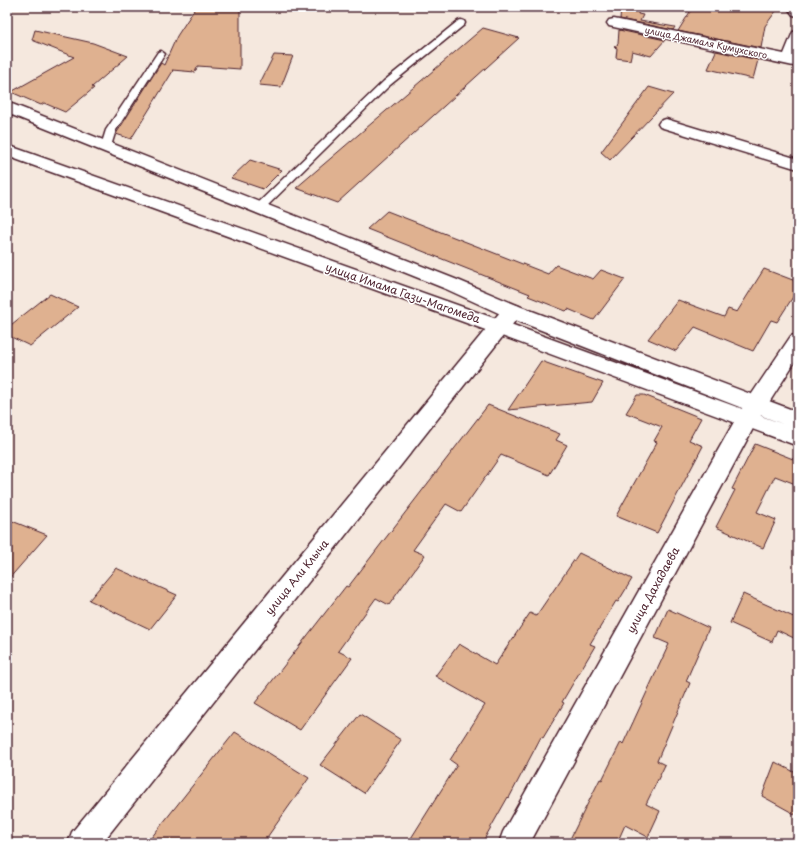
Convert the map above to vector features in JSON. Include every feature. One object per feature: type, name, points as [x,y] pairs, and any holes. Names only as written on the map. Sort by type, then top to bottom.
[{"type":"main road","points":[[794,7],[798,12]]},
{"type":"main road","name":"улица Джамаля Кумухского","points":[[614,23],[794,61]]},
{"type":"main road","points":[[794,61],[798,35]]},
{"type":"main road","points":[[7,107],[453,285],[505,319]]},
{"type":"main road","points":[[666,124],[798,164]]},
{"type":"main road","name":"улица Имама Гази-Магомеда","points":[[9,153],[442,308],[505,319],[751,412],[798,438]]},
{"type":"main road","name":"улица Али Клыча","points":[[83,843],[505,319]]},
{"type":"main road","name":"улица Дахадаева","points":[[515,843],[751,412],[798,341]]},
{"type":"main road","points":[[751,412],[798,421]]},
{"type":"lane","points":[[259,208],[387,83],[461,23]]},
{"type":"lane","points":[[106,146],[110,130],[161,54]]},
{"type":"building","points":[[196,7],[240,7],[240,69],[198,66],[195,72],[172,70],[173,71],[131,139],[116,134],[161,63],[164,65],[177,36]]},
{"type":"building","points":[[621,7],[639,7],[638,14],[643,15],[640,21],[675,27],[673,30],[620,19]]},
{"type":"building","points":[[693,7],[779,7],[765,26],[761,48],[678,31]]},
{"type":"building","points":[[483,28],[519,38],[337,203],[296,188]]},
{"type":"building","points":[[35,30],[93,43],[128,56],[92,87],[94,88],[65,112],[44,103],[41,105],[11,92],[74,57],[32,40]]},
{"type":"building","points":[[619,30],[665,40],[651,56],[632,51],[630,60],[616,58],[617,48],[614,47],[618,44]]},
{"type":"building","points":[[716,51],[758,60],[753,79],[708,69]]},
{"type":"building","points":[[274,55],[293,56],[281,87],[259,85]]},
{"type":"building","points":[[649,87],[673,94],[610,160],[601,152]]},
{"type":"building","points":[[250,160],[282,170],[263,189],[231,178]]},
{"type":"building","points":[[387,211],[548,274],[556,265],[593,279],[601,270],[625,279],[594,320],[568,309],[566,311],[528,296],[530,294],[367,229]]},
{"type":"building","points":[[764,269],[798,282],[798,289],[777,322],[771,320],[753,351],[695,327],[676,351],[648,339],[678,300],[724,317],[728,309],[737,312]]},
{"type":"building","points":[[50,294],[78,307],[30,346],[7,335],[7,328]]},
{"type":"building","points":[[541,361],[603,383],[592,402],[508,410]]},
{"type":"building","points":[[637,395],[644,395],[701,418],[689,440],[703,446],[657,533],[616,516],[657,442],[654,441],[662,427],[626,413]]},
{"type":"building","points":[[488,405],[560,434],[556,440],[567,445],[549,475],[501,455],[461,512],[446,504],[413,550],[425,555],[389,605],[376,598],[338,651],[352,658],[300,730],[255,703],[346,586],[348,587]]},
{"type":"building","points":[[755,444],[798,461],[798,485],[775,476],[757,512],[776,520],[763,548],[716,527],[735,490],[732,489]]},
{"type":"building","points":[[7,519],[47,535],[7,581]]},
{"type":"building","points":[[579,553],[632,579],[618,602],[616,601],[590,644],[595,646],[562,702],[564,703],[543,738],[541,737],[509,798],[508,797],[482,843],[408,843],[457,765],[450,760],[485,705],[435,676],[459,644],[495,665],[530,613],[536,616]]},
{"type":"building","points":[[116,568],[177,595],[150,629],[89,600]]},
{"type":"building","points":[[743,594],[798,619],[798,640],[777,630],[772,642],[730,623]]},
{"type":"building","points":[[668,609],[709,628],[686,681],[690,683],[657,761],[665,765],[646,804],[660,811],[648,837],[625,825],[617,843],[568,843],[600,779],[602,780],[621,742],[623,744],[669,644],[655,638]]},
{"type":"building","points":[[360,714],[401,740],[364,793],[320,765]]},
{"type":"building","points":[[235,732],[309,778],[263,843],[147,843]]},
{"type":"building","points":[[775,762],[798,774],[798,816],[762,796]]}]
